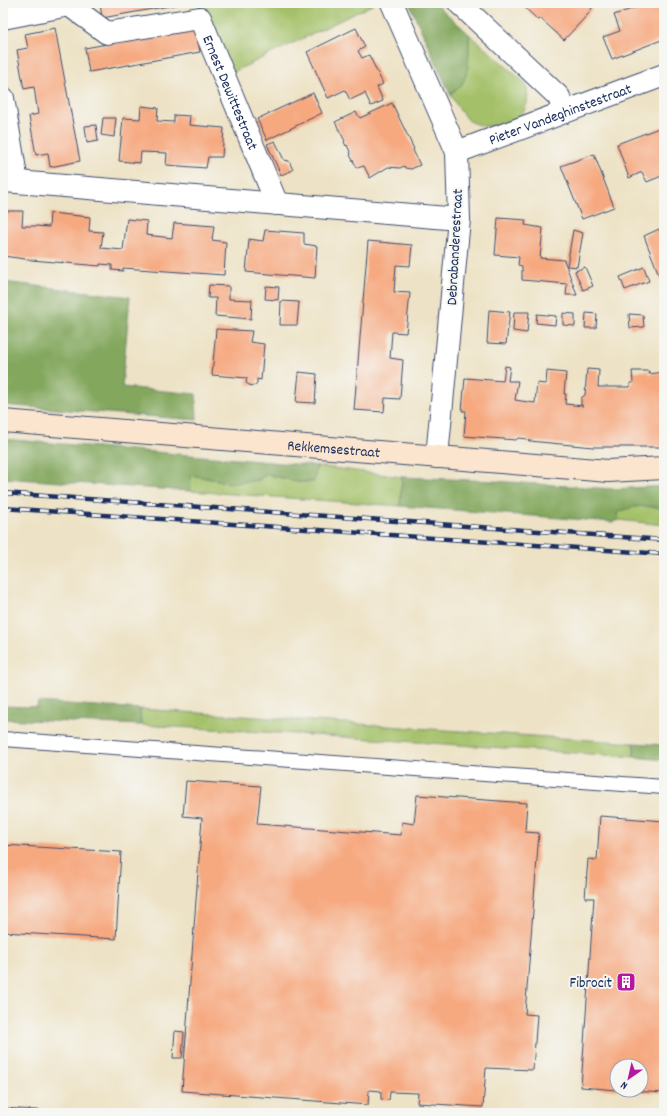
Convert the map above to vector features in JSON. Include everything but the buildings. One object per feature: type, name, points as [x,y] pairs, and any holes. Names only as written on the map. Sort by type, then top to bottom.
[{"type":"street","name":"Debrabanderestraat","points":[[392,3],[457,152],[459,219],[437,457]]},
{"type":"street","points":[[459,3],[559,96],[564,112]]},
{"type":"street","name":"Ernest Dewittestraat","points":[[3,18],[69,5],[107,33],[200,18],[277,204]]},
{"type":"street","name":"Pieter Vandeghinstestraat","points":[[457,152],[664,75]]},
{"type":"street","points":[[3,98],[10,182],[459,219]]},
{"type":"street","name":"Rekkemsestraat","points":[[3,421],[608,471],[664,468]]},
{"type":"lane","points":[[3,738],[664,787]]},
{"type":"green space","points":[[198,3],[373,3],[374,4],[231,73]]},
{"type":"green space","points":[[409,3],[435,3],[469,34],[468,60],[465,79],[458,88],[450,94]]},
{"type":"green space","points":[[469,34],[525,83],[528,96],[527,101],[522,114],[516,120],[494,126],[475,124],[464,116],[450,94],[457,89],[469,52]]},
{"type":"green space","points":[[3,282],[130,297],[122,387],[196,394],[197,420],[3,405]]},
{"type":"green space","points":[[3,439],[317,466],[314,482],[298,482],[267,474],[259,480],[232,483],[191,475],[190,491],[3,478]]},
{"type":"green space","points":[[317,466],[402,477],[400,506],[190,491],[191,475],[232,483],[259,480],[267,474],[298,482],[313,482]]},
{"type":"green space","points":[[402,477],[614,489],[664,486],[664,508],[646,506],[629,508],[617,513],[619,520],[613,522],[400,506]]},
{"type":"green space","points":[[642,506],[664,508],[664,525],[619,520],[617,513],[630,507]]},
{"type":"green space","points":[[38,702],[140,709],[141,725],[3,719],[3,706],[37,707]]},
{"type":"green space","points":[[140,709],[634,743],[634,757],[141,725]]},
{"type":"green space","points":[[634,743],[664,745],[664,760],[634,757]]},
{"type":"railway","points":[[3,493],[664,540]]},
{"type":"railway","points":[[3,508],[664,554]]},
{"type":"place","name":"Fibrocit","points":[[626,982]]}]
